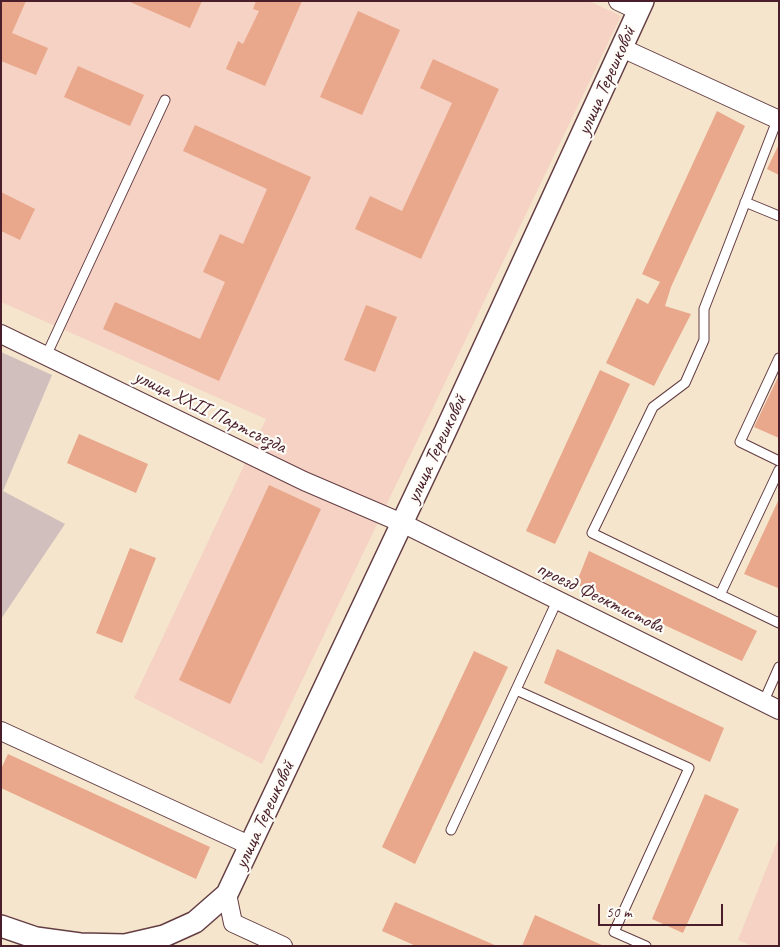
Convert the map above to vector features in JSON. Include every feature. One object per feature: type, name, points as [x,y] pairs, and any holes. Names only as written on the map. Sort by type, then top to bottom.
[{"type":"street","points":[[618,1],[641,6]]},
{"type":"street","name":"улица Терешковой","points":[[227,894],[529,252],[641,6]]},
{"type":"street","points":[[622,48],[778,119]]},
{"type":"street","name":"улица XXII Партсъезда","points":[[1,334],[304,481],[402,524]]},
{"type":"street","name":"проезд Феоктистова","points":[[402,524],[779,710]]},
{"type":"street","points":[[1,730],[251,846]]},
{"type":"street","points":[[1,926],[36,938],[80,944],[125,945],[164,936],[195,922],[227,894],[233,923],[284,946]]},
{"type":"lane","points":[[46,356],[164,100]]},
{"type":"lane","points":[[778,119],[704,309],[704,340],[700,349],[684,383],[653,407],[592,533],[779,623]]},
{"type":"lane","points":[[745,202],[779,216]]},
{"type":"lane","points":[[779,358],[740,442],[779,461]]},
{"type":"lane","points":[[720,595],[779,470]]},
{"type":"lane","points":[[451,830],[557,601]]},
{"type":"lane","points":[[762,703],[779,667]]},
{"type":"lane","points":[[516,690],[689,768],[614,932],[646,946]]},
{"type":"shaded area","points":[[1,1],[589,1],[621,16],[262,764],[134,698],[266,419],[1,302]]},
{"type":"shaded area","points":[[1,352],[52,375],[3,491],[65,524],[1,619]]},
{"type":"shaded area","points":[[779,837],[779,946],[752,946],[738,940]]},
{"type":"building","points":[[1,1],[26,1],[12,33],[48,48],[36,75],[1,61]]},
{"type":"building","points":[[128,1],[202,1],[190,28]]},
{"type":"building","points":[[256,1],[302,1],[265,86],[226,69],[238,41],[243,44],[259,11],[253,9]]},
{"type":"building","points":[[358,11],[400,30],[362,115],[320,97]]},
{"type":"building","points":[[433,59],[499,89],[421,259],[355,229],[370,196],[402,211],[452,103],[420,88]]},
{"type":"building","points":[[78,66],[144,95],[130,126],[64,97]]},
{"type":"building","points":[[717,111],[745,126],[671,287],[665,306],[691,314],[654,386],[606,363],[637,298],[648,304],[660,282],[642,274]]},
{"type":"building","points":[[195,125],[311,177],[219,381],[103,329],[115,302],[200,339],[225,282],[203,272],[220,234],[243,244],[267,189],[183,151]]},
{"type":"building","points":[[779,144],[779,175],[767,169]]},
{"type":"building","points":[[1,192],[35,209],[20,240],[1,231]]},
{"type":"building","points":[[366,305],[397,317],[375,372],[344,360]]},
{"type":"building","points":[[600,370],[630,384],[555,544],[526,531]]},
{"type":"building","points":[[779,375],[779,438],[754,427]]},
{"type":"building","points":[[79,434],[148,464],[136,493],[67,463]]},
{"type":"building","points":[[269,485],[321,509],[230,704],[179,680]]},
{"type":"building","points":[[779,499],[779,586],[778,588],[744,574]]},
{"type":"building","points":[[130,548],[156,558],[122,643],[96,633]]},
{"type":"building","points":[[589,551],[757,631],[742,661],[576,584]]},
{"type":"building","points":[[557,649],[724,728],[710,762],[544,683]]},
{"type":"building","points":[[474,651],[508,667],[415,864],[382,847]]},
{"type":"building","points":[[8,754],[210,847],[196,879],[1,788],[1,769]]},
{"type":"building","points":[[705,794],[739,809],[683,933],[652,919]]},
{"type":"building","points":[[395,902],[497,946],[416,946],[382,931]]},
{"type":"building","points":[[535,915],[604,946],[522,946]]}]
